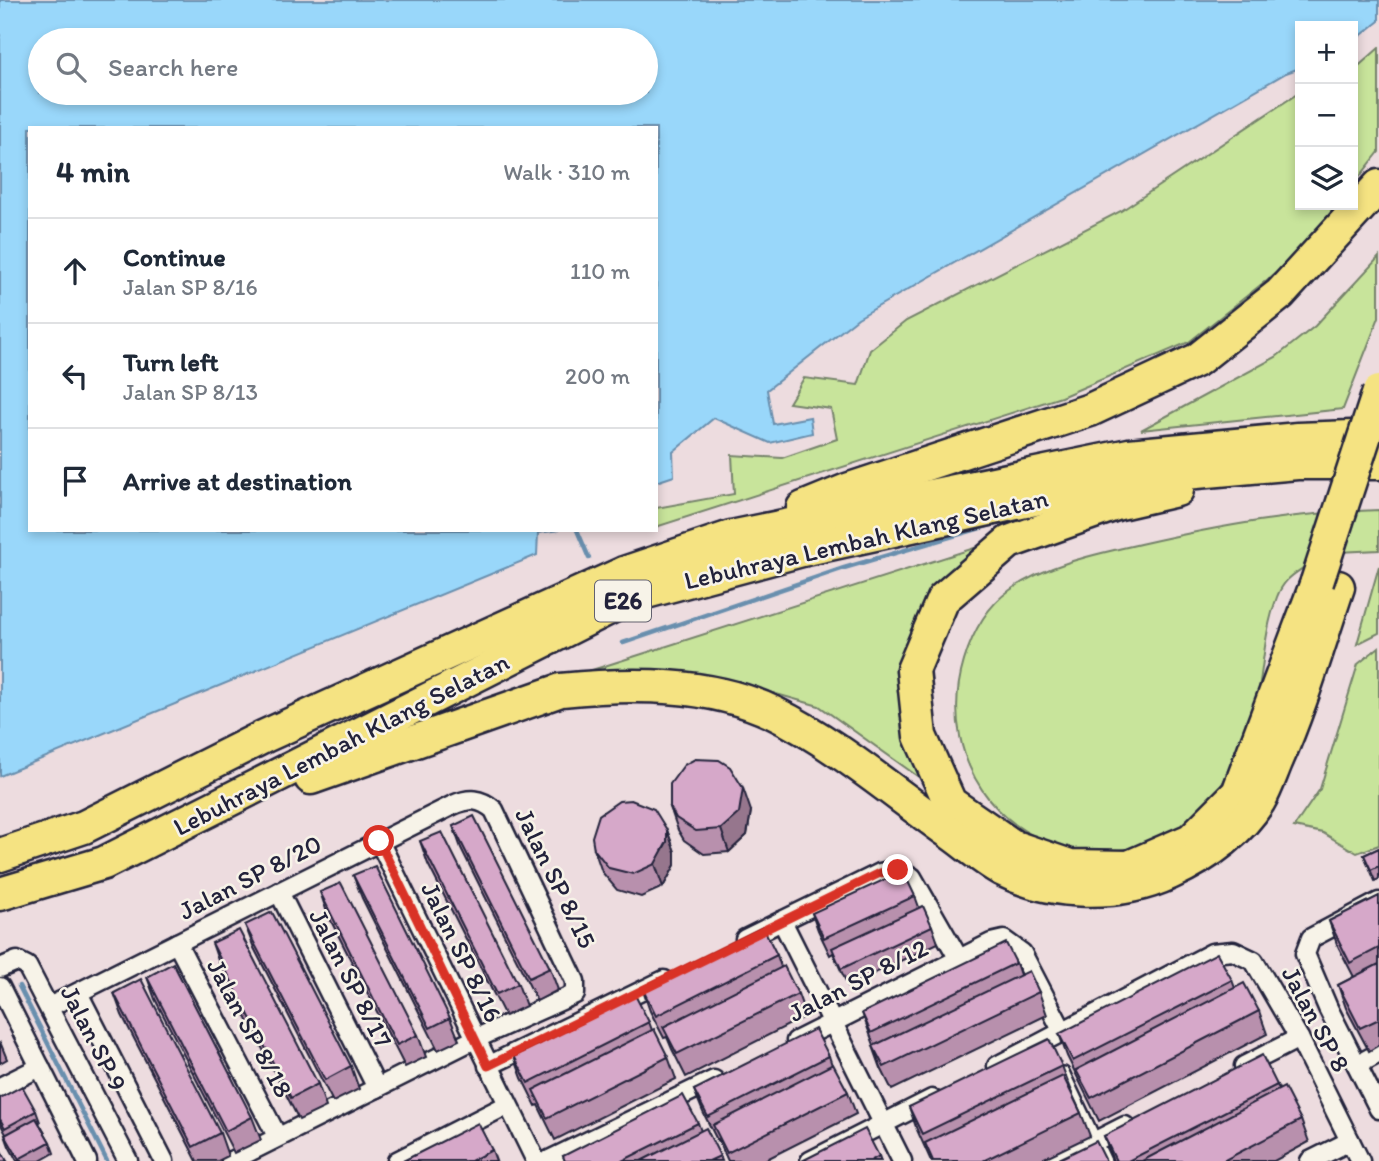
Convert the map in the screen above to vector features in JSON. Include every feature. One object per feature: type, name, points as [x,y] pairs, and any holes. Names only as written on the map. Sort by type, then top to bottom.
[{"type":"highway","points":[[731,537],[847,490],[1090,410],[1196,360],[1280,294],[1379,186]]},
{"type":"highway","points":[[188,821],[561,690],[602,686],[662,687],[720,695],[772,712],[820,739],[1000,869],[1062,887],[1090,890],[1127,887],[1160,878],[1220,845],[1259,800],[1286,739],[1379,392]]},
{"type":"highway","name":"Lebuhraya Lembah Klang Selatan","points":[[0,855],[84,827],[265,736],[624,573],[731,537],[1129,455],[1298,439],[1379,436]]},
{"type":"highway","points":[[1297,463],[1116,504],[1009,542],[943,599],[913,670],[919,736],[950,803],[1014,847],[1070,866],[1129,867],[1191,840],[1238,793],[1379,462]]},
{"type":"highway","name":"Lebuhraya Lembah Klang Selatan","points":[[0,894],[104,863],[635,596],[802,550],[1131,478],[1297,463],[1379,462]]},
{"type":"street","name":"Jalan SP 8/20","points":[[49,1007],[379,841],[465,800],[477,800]]},
{"type":"street","name":"Jalan SP 8/15","points":[[475,1039],[572,996],[577,988],[494,810],[477,800]]},
{"type":"street","name":"Jalan SP 8/16","points":[[379,841],[536,1161]]},
{"type":"street","points":[[733,946],[880,873],[898,870],[912,877],[959,959]]},
{"type":"street","name":"Jalan SP 8/17","points":[[279,892],[377,1088]]},
{"type":"street","points":[[1379,902],[1311,937],[1306,961],[1333,1005],[1357,1065],[1379,1109]]},
{"type":"street","points":[[782,921],[902,1161]]},
{"type":"street","name":"Jalan SP 8/12","points":[[783,1047],[991,943],[1004,940],[1022,953],[1055,1040]]},
{"type":"street","name":"Jalan SP 8/18","points":[[177,943],[277,1136]]},
{"type":"street","name":"Jalan SP 8","points":[[1055,1040],[1212,953],[1233,951],[1254,961],[1299,1038],[1360,1161]]},
{"type":"street","name":"Jalan SP 9","points":[[0,968],[12,962],[24,962],[128,1161]]},
{"type":"street","points":[[488,1066],[683,971]]},
{"type":"street","points":[[0,987],[87,1161]]},
{"type":"street","points":[[78,993],[164,1161]]},
{"type":"street","points":[[1224,1076],[1299,1038]]},
{"type":"street","points":[[232,1161],[277,1136],[475,1039]]},
{"type":"street","points":[[978,1076],[1055,1040]]},
{"type":"street","points":[[1357,1065],[1379,1054]]},
{"type":"street","points":[[0,1087],[40,1067]]},
{"type":"street","points":[[547,1161],[734,1071]]},
{"type":"street","points":[[810,1161],[954,1088]]},
{"type":"street","points":[[397,1161],[508,1105]]},
{"type":"street","points":[[1056,1161],[1137,1120]]},
{"type":"street","points":[[1310,1161],[1350,1141]]},
{"type":"lane","points":[[1059,1062],[1106,1161]]},
{"type":"green space","points":[[1379,48],[1379,152],[1358,179],[1358,84],[1358,67]]},
{"type":"green space","points":[[1295,95],[1295,210],[1333,210],[1292,260],[1189,342],[1061,397],[658,526],[658,508],[734,494],[732,455],[782,458],[837,439],[831,409],[789,403],[804,378],[858,385],[870,350],[906,321],[1121,211]]},
{"type":"green space","points":[[1379,257],[1379,317],[1343,409],[1141,430],[1276,357],[1315,326]]},
{"type":"green space","points":[[1379,510],[1379,550],[1318,553],[1281,588],[1269,625],[1256,705],[1246,735],[1221,786],[1189,824],[1165,838],[1138,847],[1081,850],[1045,841],[1015,824],[990,800],[971,770],[960,736],[957,699],[964,661],[971,641],[987,613],[1010,590],[1040,573],[1072,561],[1170,537],[1288,517]]},
{"type":"green space","points":[[993,542],[906,669],[927,783],[819,706],[716,677],[676,671],[592,670]]},
{"type":"green space","points":[[1379,566],[1379,633],[1357,644]]},
{"type":"green space","points":[[1379,647],[1379,845],[1357,853],[1323,833],[1294,827],[1320,789],[1358,664]]},
{"type":"water","points":[[0,0],[1379,0],[1379,21],[1358,38],[1358,21],[1295,21],[1295,70],[858,318],[767,390],[773,424],[810,417],[812,433],[770,443],[714,418],[673,452],[674,476],[658,481],[658,126],[28,126],[28,532],[545,532],[538,533],[537,555],[0,776]]},
{"type":"building","points":[[695,759],[719,760],[730,767],[743,788],[739,813],[721,829],[696,831],[676,818],[670,807],[670,784],[684,765]]},
{"type":"building","points":[[631,800],[654,809],[667,830],[667,842],[655,864],[633,874],[609,868],[594,849],[592,837],[599,815],[619,801]]},
{"type":"building","points":[[474,816],[550,968],[529,978],[453,826]]},
{"type":"building","points":[[442,832],[518,984],[497,994],[420,841]]},
{"type":"building","points":[[1379,848],[1379,866],[1371,870],[1364,855]]},
{"type":"building","points":[[375,866],[450,1018],[430,1028],[353,875]]},
{"type":"building","points":[[903,871],[915,896],[824,938],[812,913]]},
{"type":"building","points":[[341,883],[418,1035],[397,1045],[320,892]]},
{"type":"building","points":[[1379,896],[1379,948],[1350,963],[1329,921]]},
{"type":"building","points":[[923,906],[932,926],[841,969],[832,948]]},
{"type":"building","points":[[272,912],[351,1066],[325,1080],[245,925]]},
{"type":"building","points":[[763,927],[777,955],[656,1016],[642,988]]},
{"type":"building","points":[[239,930],[318,1084],[291,1098],[212,943]]},
{"type":"building","points":[[1006,943],[1016,963],[871,1033],[862,1013]]},
{"type":"building","points":[[1217,953],[1232,980],[1073,1061],[1059,1034]]},
{"type":"building","points":[[173,963],[252,1117],[226,1131],[147,977]]},
{"type":"building","points":[[1379,964],[1379,1019],[1360,1028],[1338,985]]},
{"type":"building","points":[[784,966],[798,994],[677,1054],[663,1027]]},
{"type":"building","points":[[1029,971],[1039,992],[884,1067],[873,1046]]},
{"type":"building","points":[[141,979],[220,1133],[193,1147],[114,993]]},
{"type":"building","points":[[1244,983],[1259,1011],[1091,1098],[1076,1070]]},
{"type":"building","points":[[635,995],[649,1022],[528,1083],[514,1056]]},
{"type":"building","points":[[654,1029],[668,1057],[547,1118],[533,1090]]},
{"type":"building","points":[[815,1029],[829,1056],[708,1117],[694,1090]]},
{"type":"building","points":[[1049,1039],[1062,1066],[922,1134],[909,1107]]},
{"type":"building","points":[[1262,1055],[1277,1085],[1128,1161],[1116,1161],[1104,1136]]},
{"type":"building","points":[[833,1064],[848,1092],[727,1153],[713,1125]]},
{"type":"building","points":[[1063,1076],[1081,1113],[983,1161],[933,1161],[925,1143]]},
{"type":"building","points":[[22,1086],[36,1111],[5,1128],[0,1119],[0,1098]]},
{"type":"building","points":[[1284,1087],[1301,1120],[1223,1161],[1142,1161]]},
{"type":"building","points":[[683,1095],[698,1123],[622,1161],[565,1161],[563,1156]]},
{"type":"building","points":[[36,1118],[50,1142],[19,1159],[5,1135]]},
{"type":"building","points":[[478,1123],[492,1150],[471,1161],[403,1161]]},
{"type":"building","points":[[706,1128],[720,1156],[709,1161],[641,1161]]},
{"type":"building","points":[[865,1129],[879,1156],[870,1161],[802,1161]]},
{"type":"building","points":[[1096,1141],[1106,1161],[1055,1161]]},
{"type":"building","points":[[0,1149],[7,1161],[0,1161]]},
{"type":"waterway","points":[[623,643],[844,568],[1001,522]]},
{"type":"waterway","points":[[578,532],[589,558]]},
{"type":"waterway","points":[[19,986],[107,1161]]},
{"type":"route","points":[[379,841],[488,1066],[880,873],[898,870]]}]
